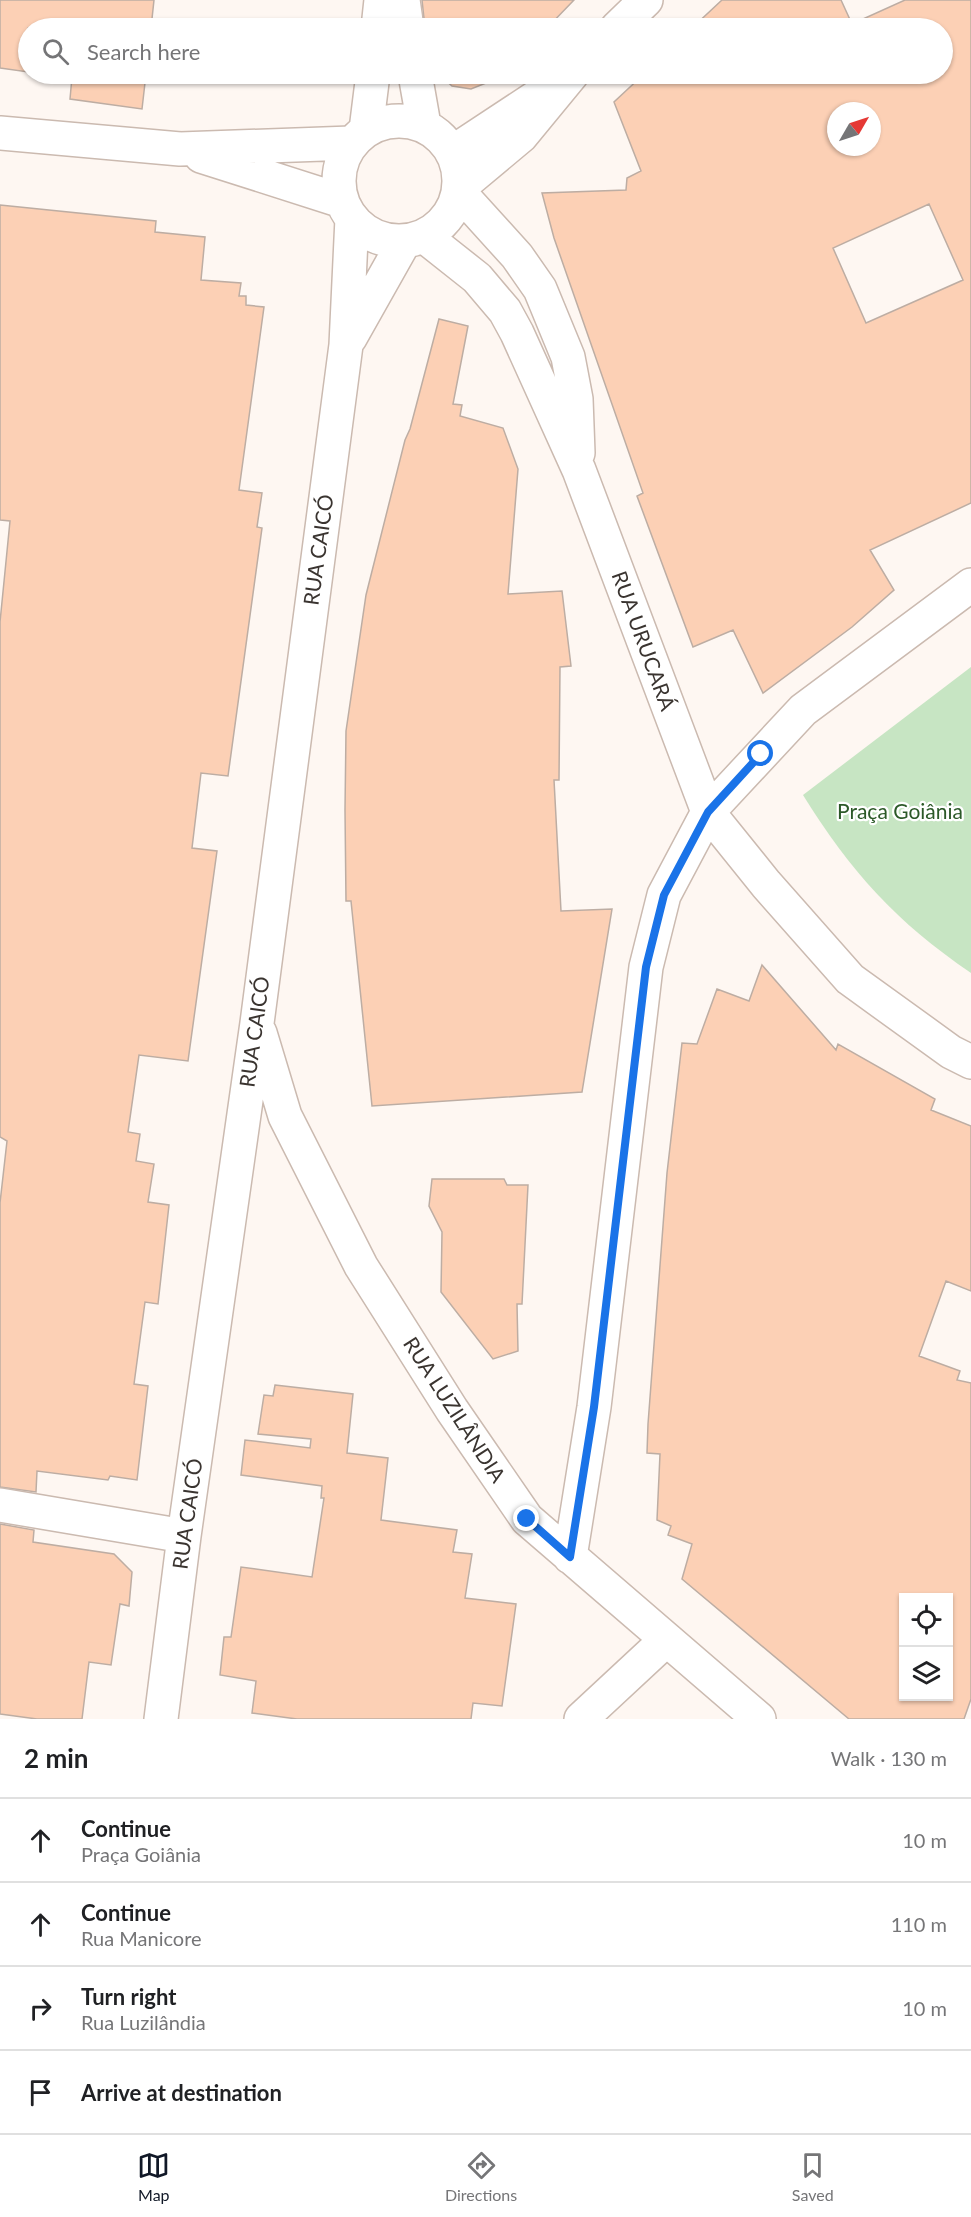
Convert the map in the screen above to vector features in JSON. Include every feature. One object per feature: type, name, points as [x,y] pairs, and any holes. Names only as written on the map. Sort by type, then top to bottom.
[{"type":"street","points":[[379,18],[381,0]]},
{"type":"street","points":[[402,0],[405,18]]},
{"type":"street","points":[[627,18],[646,0]]},
{"type":"street","points":[[0,133],[180,149],[359,136],[384,121],[404,120],[424,125],[441,137],[453,152],[459,172],[459,190],[452,210],[440,225],[414,239],[384,240],[367,232],[347,210],[339,181],[342,161],[359,136],[371,84]]},
{"type":"street","points":[[417,84],[424,125]]},
{"type":"street","points":[[453,152],[556,84]]},
{"type":"street","points":[[459,190],[521,136],[563,84]]},
{"type":"street","points":[[180,149],[347,210]]},
{"type":"street","name":"RUA URUCARÁ","points":[[459,190],[518,256],[540,289],[568,357],[576,399],[579,470]]},
{"type":"street","name":"RUA CAICÓ","points":[[161,1719],[184,1536],[257,1023],[346,345],[347,210]]},
{"type":"street","name":"RUA URUCARÁ","points":[[414,239],[477,278],[505,311],[517,333],[579,470],[708,812]]},
{"type":"street","name":"RUA CAICÓ","points":[[346,345],[414,239]]},
{"type":"street","points":[[570,1557],[594,1407],[646,967],[664,895],[708,812],[803,710],[971,585]]},
{"type":"street","points":[[708,812],[766,884],[850,979],[951,1052],[971,1062]]},
{"type":"street","name":"RUA LUZILÂNDIA","points":[[257,1023],[285,1116],[361,1266],[452,1410],[527,1519],[759,1719]]},
{"type":"street","points":[[0,1505],[184,1536]]},
{"type":"street","points":[[581,1719],[666,1640]]},
{"type":"green space","name":"Praça Goiânia","points":[[971,667],[971,973],[920,934],[877,894],[839,848],[803,795]]},
{"type":"building","points":[[0,0],[154,0],[152,18],[18,18],[18,71],[0,68]]},
{"type":"building","points":[[422,0],[574,0],[557,18],[424,18]]},
{"type":"building","points":[[722,0],[841,0],[849,18],[703,18]]},
{"type":"building","points":[[905,0],[971,0],[971,503],[870,550],[894,590],[852,627],[763,693],[733,630],[693,647],[637,496],[643,493],[554,238],[542,193],[626,190],[627,178],[641,171],[614,102],[633,84],[953,84],[953,18],[865,18]],"holes":[[[929,204],[963,280],[866,323],[833,248]]]},
{"type":"building","points":[[71,84],[145,84],[142,109],[70,99]]},
{"type":"building","points":[[450,84],[484,84],[471,89]]},
{"type":"building","points":[[0,205],[156,221],[155,232],[205,237],[201,280],[241,283],[239,296],[246,296],[246,305],[264,307],[239,490],[262,493],[257,527],[262,528],[228,776],[201,773],[192,848],[217,851],[188,1061],[139,1055],[128,1132],[140,1134],[136,1161],[154,1164],[148,1202],[169,1205],[158,1304],[145,1302],[134,1384],[148,1386],[137,1480],[110,1476],[108,1480],[37,1471],[36,1492],[0,1487],[0,1203],[7,1141],[0,1137],[0,622],[10,521],[0,520]]},
{"type":"building","points":[[439,319],[468,326],[453,404],[462,405],[460,416],[503,428],[518,469],[508,594],[562,591],[571,666],[560,667],[559,780],[554,780],[561,911],[612,909],[582,1092],[372,1106],[351,901],[346,901],[346,731],[366,595],[405,440],[410,429]]},
{"type":"building","points":[[762,965],[836,1050],[838,1044],[935,1099],[931,1110],[971,1126],[971,1291],[946,1281],[919,1356],[960,1371],[957,1380],[971,1383],[971,1699],[964,1719],[849,1719],[682,1579],[692,1544],[668,1535],[671,1526],[657,1520],[660,1454],[647,1453],[667,1173],[682,1043],[697,1044],[717,989],[749,1001]]},
{"type":"building","points":[[432,1179],[504,1179],[507,1185],[528,1185],[522,1304],[517,1304],[518,1351],[493,1359],[441,1292],[442,1232],[429,1206]]},
{"type":"building","points":[[275,1385],[353,1394],[347,1453],[388,1458],[381,1520],[457,1530],[453,1552],[472,1554],[465,1598],[516,1604],[502,1706],[473,1703],[471,1719],[297,1719],[252,1713],[256,1681],[220,1675],[224,1637],[231,1637],[241,1567],[312,1577],[324,1498],[321,1498],[322,1486],[241,1475],[245,1440],[310,1448],[311,1439],[258,1434],[264,1395],[273,1396]]},
{"type":"building","points":[[0,1524],[34,1530],[33,1542],[114,1554],[132,1572],[129,1606],[120,1604],[111,1665],[89,1662],[82,1719],[37,1719],[0,1714]]},
{"type":"route","points":[[527,1519],[570,1557],[594,1407],[646,967],[664,895],[708,812],[761,754]]}]
